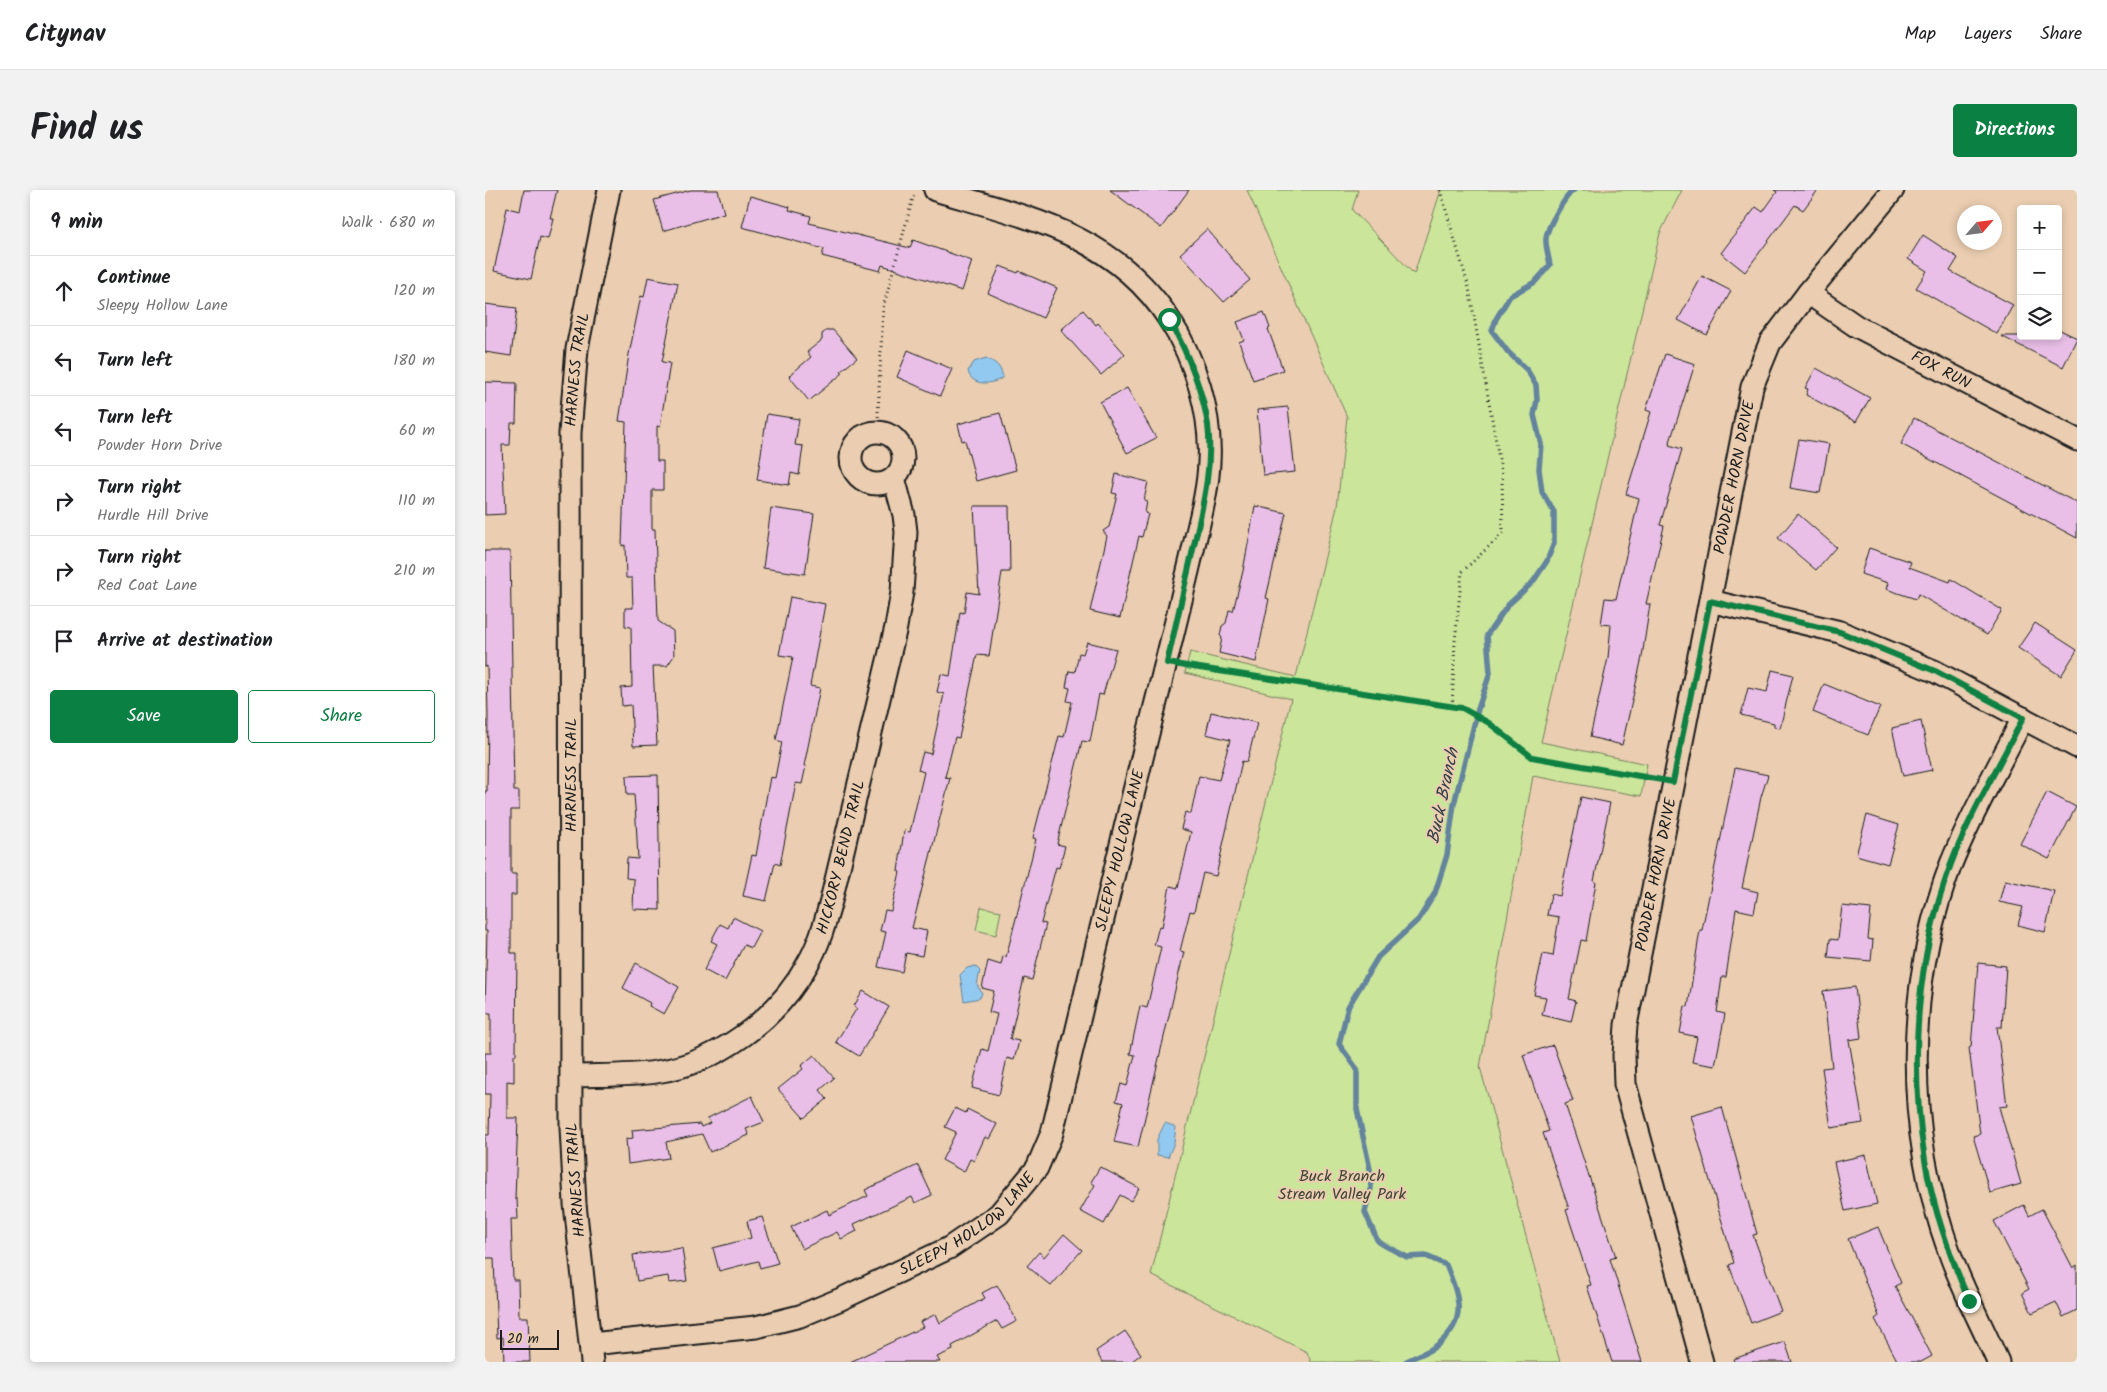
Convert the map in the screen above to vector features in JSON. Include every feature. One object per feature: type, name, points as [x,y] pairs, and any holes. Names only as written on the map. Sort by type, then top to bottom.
[{"type":"street","name":"HARNESS TRAIL","points":[[592,1353],[575,1204],[571,1127],[573,1076],[570,433],[577,349],[609,190]]},
{"type":"street","name":"SLEEPY HOLLOW LANE","points":[[592,1353],[729,1331],[800,1316],[841,1299],[964,1240],[999,1214],[1037,1168],[1052,1133],[1167,663],[1203,506],[1210,462],[1208,425],[1197,379],[1188,354],[1169,319],[1149,293],[1111,258],[1075,235],[935,190]]},
{"type":"street","name":"POWDER HORN DRIVE","points":[[1702,1362],[1625,1084],[1626,1025],[1752,387],[1759,365],[1769,343],[1807,293],[1893,190]]},
{"type":"street","name":"FOX RUN","points":[[1807,293],[1856,326],[2077,440]]},
{"type":"street","points":[[879,432],[889,434],[897,441],[903,450],[904,460],[901,470],[894,478],[880,484],[865,482],[857,475],[852,466],[852,450],[857,442],[869,433],[879,432]]},
{"type":"street","name":"HICKORY BEND TRAIL","points":[[573,1076],[657,1072],[681,1066],[722,1049],[751,1030],[771,1012],[807,966],[819,942],[831,901],[896,627],[906,546],[904,515],[894,478]]},
{"type":"street","points":[[1710,601],[1840,632],[1935,671],[2077,747]]},
{"type":"street","points":[[1998,1362],[1948,1250],[1933,1198],[1925,1160],[1916,1059],[1922,981],[1941,896],[1952,864],[1973,816],[2023,718]]},
{"type":"path","points":[[879,432],[878,412],[883,308],[916,190]]},
{"type":"path","points":[[1440,190],[1469,288],[1502,476],[1503,533],[1462,572],[1455,641],[1452,707]]},
{"type":"path","points":[[1167,663],[1462,708],[1489,723],[1532,757],[1673,782]]},
{"type":"green space","name":"Buck Branch Stream Valley Park","points":[[1247,190],[1358,190],[1352,210],[1414,274],[1441,190],[1682,190],[1660,233],[1541,742],[1647,764],[1641,796],[1533,776],[1480,1067],[1560,1362],[1311,1362],[1307,1352],[1151,1275],[1291,699],[1185,673],[1190,652],[1296,677],[1337,507],[1347,417]]},
{"type":"green space","points":[[981,907],[1001,911],[996,935],[976,930]]},
{"type":"water","points":[[986,358],[997,365],[1003,377],[989,383],[973,380],[968,371],[974,362]]},
{"type":"water","points":[[975,966],[980,971],[977,985],[982,993],[980,998],[964,1001],[960,975],[967,968]]},
{"type":"water","points":[[1165,1123],[1176,1127],[1174,1143],[1168,1157],[1157,1155],[1157,1139]]},
{"type":"building","points":[[524,190],[557,190],[550,218],[553,218],[548,239],[540,237],[531,279],[494,271],[507,208],[520,211]]},
{"type":"building","points":[[691,190],[718,190],[724,213],[663,231],[654,200]]},
{"type":"building","points":[[1110,190],[1189,190],[1161,228]]},
{"type":"building","points":[[1774,190],[1818,190],[1803,210],[1795,205],[1745,272],[1721,253],[1756,207],[1763,212],[1777,192]]},
{"type":"building","points":[[750,196],[790,207],[789,210],[811,216],[809,223],[910,248],[913,240],[972,261],[962,291],[882,265],[880,271],[822,256],[824,249],[742,227]]},
{"type":"building","points":[[1207,229],[1250,280],[1224,302],[1180,254]]},
{"type":"building","points":[[1923,235],[1958,258],[1950,271],[2013,305],[1997,334],[1916,288],[1927,271],[1908,259]]},
{"type":"building","points":[[1000,266],[1018,273],[1019,271],[1057,288],[1043,318],[988,293]]},
{"type":"building","points":[[1702,276],[1731,291],[1707,335],[1678,320]]},
{"type":"building","points":[[648,277],[678,283],[662,362],[670,363],[660,427],[657,426],[657,461],[663,461],[663,490],[652,490],[652,529],[655,529],[658,621],[673,631],[674,656],[667,666],[653,666],[657,745],[633,746],[631,705],[622,706],[621,688],[632,687],[631,627],[625,626],[625,608],[633,608],[632,578],[626,578],[625,545],[622,546],[626,422],[619,421],[629,354],[641,296],[644,297]]},
{"type":"building","points":[[485,304],[517,308],[511,356],[485,352]]},
{"type":"building","points":[[1083,310],[1096,325],[1098,323],[1125,354],[1101,375],[1061,330]]},
{"type":"building","points":[[1264,312],[1283,370],[1253,380],[1239,342],[1244,340],[1237,322]]},
{"type":"building","points":[[827,330],[833,330],[857,358],[841,371],[843,373],[809,401],[789,376],[811,357],[807,352],[822,340],[822,334]]},
{"type":"building","points":[[2062,331],[2077,338],[2063,367],[2001,336],[2017,336],[2017,340],[2062,340]]},
{"type":"building","points":[[908,350],[952,369],[940,396],[897,377]]},
{"type":"building","points":[[1665,354],[1695,364],[1669,445],[1682,449],[1660,525],[1664,526],[1646,604],[1650,604],[1642,657],[1622,745],[1590,737],[1608,658],[1611,625],[1601,624],[1605,598],[1616,599],[1639,498],[1626,494],[1651,412],[1646,410]]},
{"type":"building","points":[[1816,368],[1870,398],[1856,422],[1806,395],[1808,389],[1805,388]]},
{"type":"building","points":[[485,382],[517,383],[516,423],[511,423],[510,445],[502,445],[505,514],[485,515]]},
{"type":"building","points":[[1127,388],[1156,438],[1127,453],[1100,402]]},
{"type":"building","points":[[1288,407],[1295,472],[1263,475],[1257,410]]},
{"type":"building","points":[[1000,413],[1016,470],[976,481],[965,440],[962,441],[958,424]]},
{"type":"building","points":[[767,414],[799,419],[795,445],[803,446],[799,475],[791,473],[789,485],[757,480]]},
{"type":"building","points":[[1914,418],[2077,503],[2077,538],[1901,444]]},
{"type":"building","points":[[1799,439],[1829,444],[1820,493],[1790,488]]},
{"type":"building","points":[[1116,474],[1148,482],[1144,500],[1147,501],[1145,513],[1148,514],[1142,537],[1139,536],[1120,618],[1090,611],[1107,536],[1103,531],[1109,527],[1117,494],[1112,493]]},
{"type":"building","points":[[974,506],[1009,506],[1010,572],[1002,572],[989,656],[977,655],[959,738],[955,737],[945,777],[950,778],[912,928],[927,931],[922,956],[906,953],[902,972],[878,967],[886,932],[880,931],[885,910],[891,911],[900,872],[898,871],[904,831],[910,832],[924,772],[918,770],[923,752],[931,754],[944,694],[937,692],[941,674],[950,676],[960,612],[964,613],[967,592],[979,594]]},
{"type":"building","points":[[1255,506],[1286,513],[1266,598],[1269,599],[1256,662],[1219,653],[1222,626],[1226,623],[1229,610],[1233,611],[1243,571]]},
{"type":"building","points":[[771,508],[814,514],[805,574],[763,568]]},
{"type":"building","points":[[1798,514],[1836,547],[1816,570],[1778,538]]},
{"type":"building","points":[[1869,548],[1911,562],[1909,567],[1950,582],[1951,579],[2002,610],[1987,635],[1918,594],[1916,599],[1886,589],[1888,583],[1861,574]]},
{"type":"building","points":[[485,551],[510,551],[514,791],[519,791],[519,810],[511,810],[511,874],[516,874],[516,895],[511,895],[511,953],[517,953],[516,1055],[514,1055],[514,1082],[507,1081],[507,1118],[518,1118],[515,1199],[517,1199],[518,1219],[511,1219],[513,1280],[518,1280],[519,1317],[528,1317],[530,1362],[504,1362],[503,1337],[497,1338],[494,1258],[485,1258],[485,1135],[489,1135],[490,1094],[485,1094],[485,1053],[491,1053],[491,1013],[485,1013],[487,931],[485,931],[485,791],[487,791],[488,715],[487,666],[485,667]]},
{"type":"building","points":[[790,597],[825,604],[810,686],[820,688],[802,784],[796,783],[780,865],[775,863],[766,901],[743,896],[752,855],[756,856],[770,777],[775,778],[782,742],[776,740],[793,657],[779,655]]},
{"type":"building","points":[[2035,623],[2077,650],[2061,676],[2018,648]]},
{"type":"building","points":[[1087,642],[1116,649],[1103,695],[1099,694],[1090,742],[1082,741],[1057,844],[1065,846],[1059,868],[1056,867],[1041,923],[1046,924],[1032,980],[1024,978],[1010,1039],[1019,1041],[1014,1060],[1007,1058],[999,1095],[972,1088],[982,1049],[988,1051],[997,1014],[989,1012],[994,991],[982,988],[988,961],[1001,965],[1003,956],[1006,957],[1031,860],[1036,839],[1033,838],[1059,736],[1064,737],[1072,702],[1067,701],[1070,688],[1066,687],[1069,671],[1075,672],[1079,653],[1083,654]]},
{"type":"building","points":[[1772,670],[1793,675],[1780,728],[1774,727],[1774,723],[1741,715],[1748,688],[1767,692]]},
{"type":"building","points":[[1824,684],[1880,707],[1868,735],[1813,712]]},
{"type":"building","points":[[1211,712],[1257,723],[1247,762],[1242,761],[1216,876],[1203,873],[1194,912],[1190,911],[1180,951],[1184,952],[1138,1147],[1114,1142],[1123,1103],[1116,1101],[1121,1084],[1127,1086],[1135,1055],[1130,1054],[1140,1006],[1147,1008],[1161,947],[1154,945],[1159,926],[1162,927],[1170,886],[1178,888],[1191,832],[1181,829],[1185,812],[1191,814],[1199,776],[1219,780],[1230,740],[1206,734]]},
{"type":"building","points":[[1921,721],[1932,770],[1903,776],[1892,728]]},
{"type":"building","points":[[1735,768],[1768,775],[1761,797],[1742,888],[1758,892],[1754,913],[1736,909],[1726,977],[1722,977],[1717,1012],[1725,1014],[1715,1066],[1692,1062],[1697,1037],[1680,1033],[1685,1006],[1688,1007],[1700,930],[1702,930]]},
{"type":"building","points":[[658,775],[660,910],[633,909],[634,879],[626,878],[627,858],[638,859],[636,820],[634,795],[627,795],[626,776]]},
{"type":"building","points":[[2047,792],[2076,807],[2049,859],[2020,844]]},
{"type":"building","points":[[1581,797],[1610,803],[1594,881],[1596,882],[1586,941],[1581,940],[1569,999],[1576,1001],[1571,1022],[1542,1015],[1546,997],[1534,995],[1543,954],[1553,956],[1559,917],[1547,915],[1551,894],[1560,896]]},
{"type":"building","points":[[1867,815],[1899,825],[1888,864],[1856,855]]},
{"type":"building","points":[[2005,880],[2054,891],[2045,932],[2018,925],[2023,907],[1999,902]]},
{"type":"building","points":[[1842,906],[1871,909],[1868,939],[1873,940],[1871,961],[1828,957],[1830,939],[1838,940]]},
{"type":"building","points":[[733,917],[760,931],[751,948],[744,945],[725,981],[704,970],[717,944],[711,941],[720,924],[728,928]]},
{"type":"building","points":[[636,963],[679,987],[664,1014],[649,1006],[650,1003],[623,988]]},
{"type":"building","points":[[1978,963],[2006,966],[2002,1027],[1997,1027],[2007,1106],[1999,1107],[2021,1184],[1990,1193],[1973,1136],[1980,1134],[1969,1048],[1971,1047]]},
{"type":"building","points":[[1855,987],[1861,1038],[1849,1040],[1863,1123],[1831,1128],[1822,1068],[1832,1067],[1823,991]]},
{"type":"building","points":[[863,991],[889,1007],[859,1056],[836,1042],[857,1008],[854,1006]]},
{"type":"building","points":[[1553,1045],[1573,1101],[1565,1104],[1616,1257],[1610,1259],[1642,1362],[1612,1362],[1587,1286],[1591,1285],[1566,1210],[1569,1209],[1543,1133],[1549,1131],[1523,1055]]},
{"type":"building","points":[[814,1055],[834,1078],[820,1090],[827,1099],[804,1118],[778,1089],[803,1069],[801,1066]]},
{"type":"building","points":[[752,1096],[764,1122],[746,1129],[749,1135],[710,1152],[702,1134],[666,1142],[669,1158],[628,1164],[626,1139],[633,1138],[632,1130],[700,1124],[701,1127],[710,1123],[708,1118]]},
{"type":"building","points":[[1722,1107],[1757,1234],[1753,1235],[1781,1311],[1751,1323],[1729,1265],[1734,1263],[1691,1116]]},
{"type":"building","points":[[955,1108],[966,1113],[967,1109],[997,1124],[989,1139],[985,1137],[974,1161],[970,1159],[964,1172],[942,1160],[956,1132],[945,1127]]},
{"type":"building","points":[[1866,1155],[1877,1204],[1845,1211],[1834,1162]]},
{"type":"building","points":[[918,1165],[932,1195],[915,1203],[912,1197],[854,1224],[857,1231],[841,1239],[837,1232],[802,1249],[791,1227],[827,1210],[829,1215],[868,1196],[865,1190]]},
{"type":"building","points":[[1100,1167],[1139,1188],[1131,1201],[1120,1195],[1104,1224],[1080,1211],[1095,1185],[1091,1182]]},
{"type":"building","points":[[2024,1205],[2029,1216],[2042,1209],[2073,1268],[2077,1265],[2077,1310],[2063,1317],[2056,1302],[2032,1313],[2022,1293],[2029,1289],[1994,1221]]},
{"type":"building","points":[[762,1217],[778,1263],[760,1268],[758,1261],[719,1271],[713,1248],[751,1238],[747,1221]]},
{"type":"building","points":[[1878,1227],[1901,1283],[1895,1286],[1932,1356],[1921,1362],[1898,1362],[1875,1319],[1879,1316],[1848,1239]]},
{"type":"building","points":[[1064,1234],[1082,1250],[1051,1286],[1027,1266],[1039,1252],[1044,1257]]},
{"type":"building","points":[[682,1248],[687,1281],[669,1283],[668,1276],[637,1281],[633,1255]]},
{"type":"building","points":[[997,1285],[1017,1321],[1002,1329],[997,1321],[952,1346],[953,1350],[937,1357],[940,1362],[850,1362],[923,1327],[920,1322],[936,1314],[940,1323],[985,1298],[982,1293]]},
{"type":"building","points":[[1125,1331],[1141,1354],[1131,1362],[1102,1362],[1096,1351]]},
{"type":"building","points":[[1785,1342],[1792,1362],[1734,1362],[1733,1359]]},
{"type":"waterway","name":"Buck Branch","points":[[1405,1362],[1436,1346],[1453,1327],[1457,1318],[1458,1308],[1455,1288],[1446,1265],[1426,1256],[1407,1257],[1378,1242],[1365,1212],[1371,1188],[1370,1169],[1357,1109],[1357,1069],[1339,1044],[1348,1007],[1378,957],[1419,919],[1435,893],[1447,855],[1454,804],[1478,709],[1490,673],[1487,635],[1508,605],[1533,582],[1547,561],[1554,543],[1554,512],[1542,492],[1539,469],[1541,444],[1534,415],[1537,400],[1536,385],[1527,370],[1508,352],[1492,331],[1496,319],[1510,296],[1535,282],[1550,265],[1546,244],[1547,233],[1562,204],[1574,190]]},
{"type":"route","points":[[1169,319],[1188,354],[1197,379],[1208,425],[1210,462],[1203,506],[1167,663],[1182,667],[1462,708],[1489,723],[1532,757],[1673,782],[1710,601],[1840,632],[1935,671],[2023,718],[1973,816],[1952,864],[1941,896],[1922,981],[1916,1059],[1917,1092],[1925,1160],[1933,1198],[1948,1250],[1969,1301]]}]
